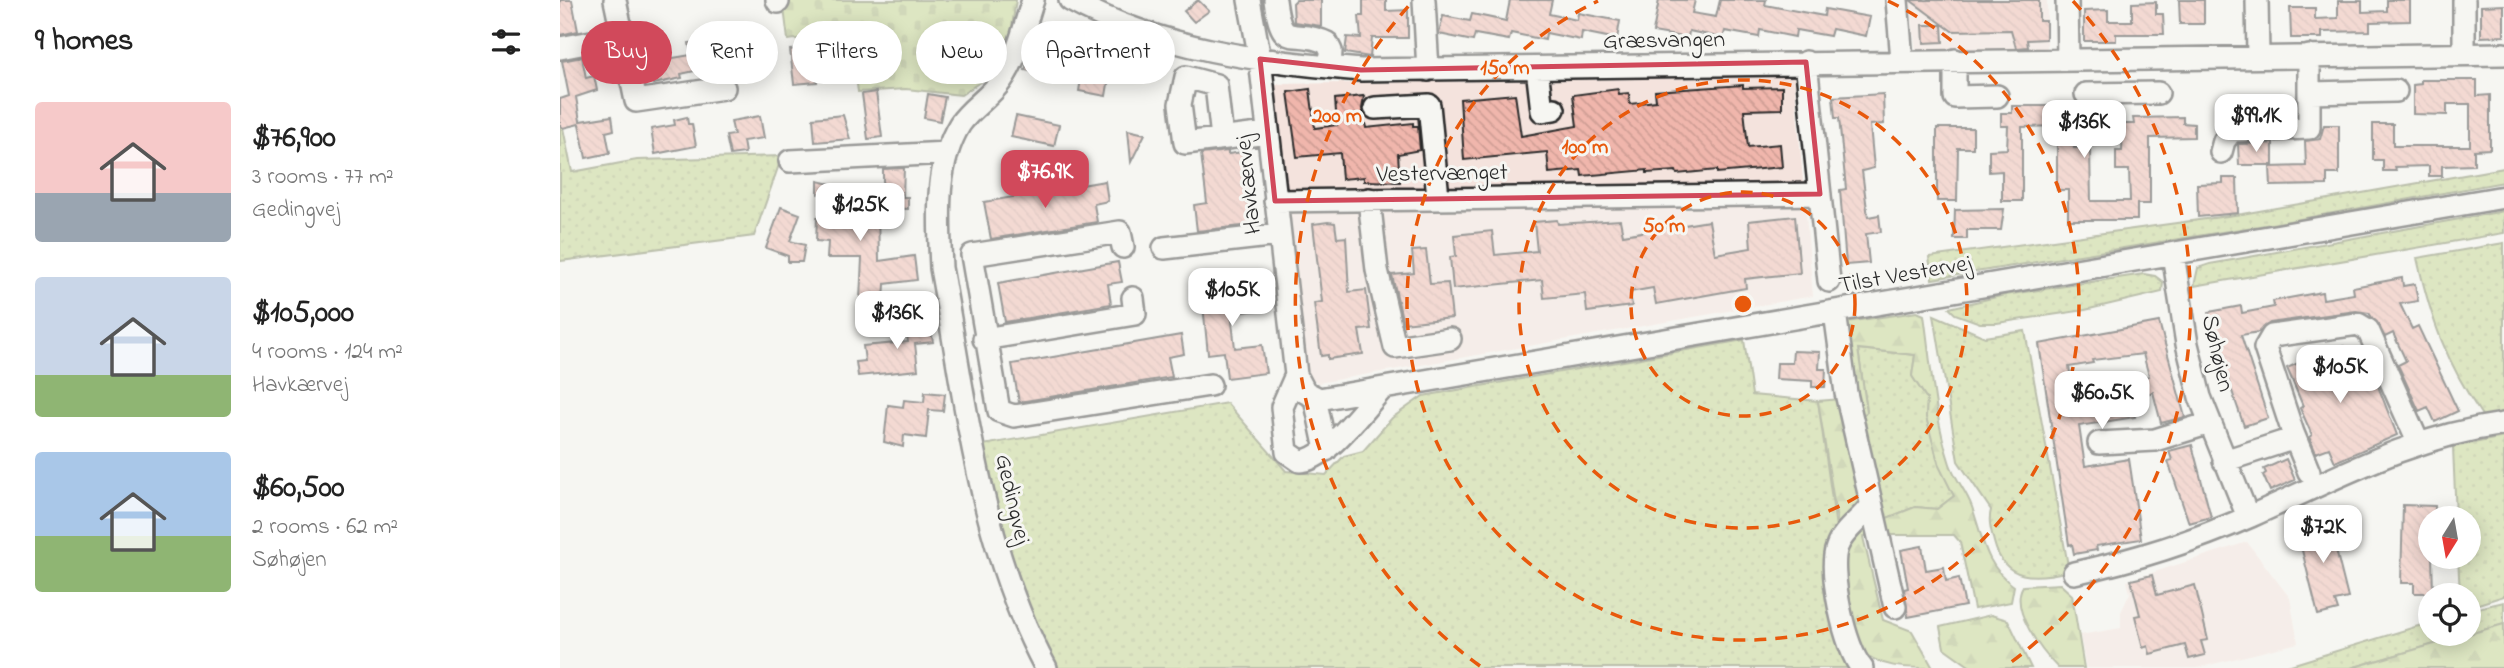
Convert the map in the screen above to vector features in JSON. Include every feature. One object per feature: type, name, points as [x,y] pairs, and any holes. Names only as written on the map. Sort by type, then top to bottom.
[{"type":"street","points":[[615,0],[620,21]]},
{"type":"street","name":"Gedingvej","points":[[1032,0],[1013,61],[1000,82],[961,124],[947,153],[940,226],[942,268],[993,535],[1028,635],[1046,668]]},
{"type":"street","name":"Græsvangen","points":[[1070,0],[1129,25],[1210,51],[1330,67],[1423,70],[1902,60],[2504,54]]},
{"type":"street","name":"Havkærvej","points":[[1249,0],[1260,59],[1296,375]]},
{"type":"street","points":[[1275,0],[1278,25],[1285,34],[1326,43],[1331,51],[1330,67]]},
{"type":"street","points":[[1420,106],[1424,0]]},
{"type":"street","points":[[1896,0],[1902,60]]},
{"type":"street","points":[[2067,0],[2068,58]]},
{"type":"street","points":[[2257,0],[2258,57]]},
{"type":"street","points":[[2464,0],[2464,54]]},
{"type":"street","points":[[560,48],[581,44]]},
{"type":"street","points":[[2221,152],[2224,141],[2232,131],[2309,128],[2309,56]]},
{"type":"street","points":[[2115,58],[2116,94]]},
{"type":"street","points":[[1955,60],[1955,97],[1997,96]]},
{"type":"street","points":[[1806,62],[1829,281]]},
{"type":"street","points":[[1537,68],[1542,111],[1554,109]]},
{"type":"street","points":[[633,84],[636,101],[724,88]]},
{"type":"street","points":[[2310,93],[2396,91]]},
{"type":"street","points":[[2086,94],[2158,93]]},
{"type":"street","points":[[1375,108],[1429,105],[1438,197]]},
{"type":"street","points":[[1222,138],[1268,133]]},
{"type":"street","points":[[790,161],[947,153]]},
{"type":"street","name":"Vestervænget","points":[[1275,201],[1820,194]]},
{"type":"street","name":"Tilst Vestervej","points":[[1315,398],[1382,389],[2504,197]]},
{"type":"street","points":[[1369,199],[1377,270],[1395,347],[1450,339]]},
{"type":"street","name":"Gedingvej","points":[[1123,247],[1120,232],[972,255],[983,334],[999,411],[1008,416],[1210,385]]},
{"type":"street","points":[[1164,248],[1278,234]]},
{"type":"street","name":"Søhøjen","points":[[2173,254],[2186,344],[2210,423],[2248,517]]},
{"type":"street","points":[[954,335],[983,334],[1135,314],[1133,298]]},
{"type":"street","points":[[1835,312],[1846,393],[1895,607]]},
{"type":"street","name":"Søhøjen","points":[[2293,433],[2265,348],[2272,337],[2358,324],[2368,330],[2418,442]]},
{"type":"street","points":[[1296,375],[1301,388],[1315,398],[1317,456]]},
{"type":"street","points":[[1296,375],[1282,407],[1286,446],[1295,460],[1317,456],[1382,389]]},
{"type":"street","points":[[2099,443],[2155,440],[2210,423]]},
{"type":"street","points":[[2074,573],[2170,548],[2248,517],[2418,442],[2466,429],[2504,424]]},
{"type":"street","points":[[2224,461],[2289,440],[2293,433]]},
{"type":"street","points":[[2293,433],[2309,472]]},
{"type":"street","points":[[1862,668],[1848,642],[1834,564],[1837,547],[1845,534],[1871,505]]},
{"type":"highlighted area","points":[[1260,59],[1361,70],[1806,62],[1820,194],[1275,201]]},
{"type":"shaded area","points":[[1910,0],[2047,0],[2047,50],[1916,53]]},
{"type":"shaded area","points":[[1794,77],[1813,296],[1318,383],[1303,374],[1272,84]]},
{"type":"shaded area","points":[[2247,542],[2290,598],[2298,643],[2197,668],[2086,668],[2080,635],[2121,628],[2121,612],[2130,593],[2127,581]]},
{"type":"green space","points":[[783,0],[1016,0],[1007,51],[1007,21],[916,21],[916,84],[977,84],[961,95],[906,89],[858,92],[857,84],[902,84],[902,21],[792,21],[792,40],[788,40]]},
{"type":"green space","points":[[560,113],[572,172],[637,160],[782,156],[754,236],[560,261]]},
{"type":"green space","points":[[2504,168],[2504,182],[2278,223],[1932,279],[1929,257],[2242,214]]},
{"type":"green space","points":[[2504,211],[2504,233],[2194,286],[2198,268],[2210,264]]},
{"type":"green space","points":[[2504,243],[2504,413],[2483,417],[2459,379],[2442,341],[2428,302],[2417,258]]},
{"type":"green space","points":[[2144,274],[2155,276],[2163,282],[2162,292],[2085,310],[1997,323],[1980,323],[1955,314],[1949,308],[2005,295]]},
{"type":"green space","points":[[1917,312],[1924,315],[1937,409],[1950,464],[1970,501],[1991,560],[2004,578],[2014,586],[2011,602],[1974,609],[1960,542],[1954,535],[1886,535],[1882,520],[1915,507],[1937,509],[1954,496],[1939,466],[1926,417],[1927,399],[1912,376],[1915,355],[1858,349],[1867,412],[1857,419],[1846,322]]},
{"type":"green space","points":[[1934,315],[1985,337],[2025,331],[2069,571],[2033,576],[2023,574],[2005,565],[1999,555],[1990,526],[1991,510],[1958,461]]},
{"type":"green space","points":[[1744,340],[1752,395],[1818,401],[1856,668],[1057,668],[1032,614],[1013,559],[983,445],[1227,403],[1286,471],[1326,475],[1344,456],[1363,451],[1392,418],[1423,396]]},
{"type":"green space","points":[[1858,349],[1915,355],[1912,376],[1927,399],[1926,417],[1940,466],[1954,496],[1937,509],[1915,507],[1882,520],[1857,419],[1867,411]]},
{"type":"green space","points":[[1841,399],[1866,506],[1838,527],[1818,401]]},
{"type":"green space","points":[[2504,437],[2504,596],[2481,603],[2481,583],[2459,583],[2459,569],[2482,569],[2482,506],[2455,506],[2453,447]]},
{"type":"green space","points":[[1867,527],[1873,532],[1863,537],[1883,620],[1912,631],[1933,668],[1884,663],[1858,649],[1841,546],[1854,529]]},
{"type":"green space","points":[[2060,584],[2072,595],[2084,668],[2058,668],[2029,630],[2020,606],[2023,586]]},
{"type":"green space","points":[[2504,602],[2504,624],[2481,631],[2481,607]]},
{"type":"green space","points":[[1991,615],[2008,620],[2031,668],[1972,668],[1944,648],[1940,627]]},
{"type":"green space","points":[[2504,624],[2504,668],[2351,668],[2428,646],[2481,646],[2481,631]]},
{"type":"green space","points":[[2418,626],[2418,646],[2428,646],[2351,668],[2281,668]]},
{"type":"building","points":[[560,0],[572,0],[578,31],[560,35]]},
{"type":"building","points":[[1198,0],[1209,11],[1194,22],[1184,11]]},
{"type":"building","points":[[1296,0],[1321,0],[1321,26],[1294,22],[1293,3]]},
{"type":"building","points":[[1363,0],[1386,0],[1386,11],[1408,10],[1408,38],[1372,38],[1370,57],[1345,53],[1347,37],[1361,38],[1359,16],[1363,16]]},
{"type":"building","points":[[1510,0],[1552,0],[1549,14],[1577,20],[1578,13],[1620,21],[1617,39],[1582,32],[1581,40],[1546,33],[1545,40],[1511,33],[1509,40],[1475,34],[1473,41],[1439,34],[1443,16],[1470,21],[1472,14],[1506,21]]},
{"type":"building","points":[[1659,0],[1695,0],[1692,13],[1716,17],[1720,0],[1766,0],[1765,5],[1824,16],[1825,9],[1870,17],[1866,36],[1832,29],[1830,36],[1796,30],[1795,37],[1760,30],[1759,37],[1725,31],[1723,38],[1689,31],[1688,38],[1653,32]]},
{"type":"building","points":[[1910,0],[2039,0],[2039,21],[2046,21],[2046,39],[2027,40],[2028,47],[2016,48],[2011,30],[1952,31]]},
{"type":"building","points":[[2179,0],[2204,0],[2204,24],[2180,24]]},
{"type":"building","points":[[2387,0],[2410,0],[2410,21],[2370,22],[2370,31],[2322,32],[2322,38],[2291,38],[2290,8],[2315,8],[2315,19],[2338,18],[2338,1],[2362,1],[2362,12],[2387,11]]},
{"type":"building","points":[[2156,2],[2156,14],[2163,14],[2164,34],[2116,34],[2116,41],[2084,41],[2084,11],[2108,10],[2108,21],[2132,21],[2132,3]]},
{"type":"building","points":[[2504,5],[2504,36],[2481,37],[2481,6]]},
{"type":"building","points":[[1923,25],[1942,25],[1943,42],[1924,43]]},
{"type":"building","points":[[686,56],[686,73],[681,74],[682,78],[672,80],[672,58]]},
{"type":"building","points":[[581,57],[581,84],[596,84],[597,90],[576,97],[580,121],[612,116],[614,130],[606,132],[610,153],[586,158],[579,124],[563,128],[560,125],[560,99],[569,96],[562,61]]},
{"type":"building","points":[[2421,80],[2477,80],[2477,96],[2490,95],[2490,149],[2474,150],[2474,165],[2442,166],[2442,176],[2429,176],[2429,166],[2395,167],[2396,171],[2383,171],[2383,160],[2373,160],[2373,124],[2393,124],[2393,146],[2470,146],[2470,104],[2447,104],[2447,115],[2413,114],[2413,85],[2421,84]]},
{"type":"building","points":[[1080,84],[1108,84],[1106,96],[1079,91]]},
{"type":"building","points":[[1743,85],[1743,88],[1782,87],[1782,109],[1744,110],[1748,147],[1780,144],[1782,167],[1677,174],[1676,171],[1647,173],[1647,170],[1582,176],[1581,170],[1549,173],[1547,152],[1464,160],[1460,99],[1515,94],[1521,136],[1577,126],[1573,95],[1618,89],[1619,94],[1629,93],[1630,104],[1656,101],[1655,91]]},
{"type":"building","points":[[1310,89],[1315,128],[1337,125],[1335,99],[1364,96],[1362,109],[1366,128],[1413,123],[1413,126],[1418,126],[1420,150],[1398,154],[1400,182],[1364,181],[1364,177],[1342,179],[1340,153],[1297,157],[1288,92]]},
{"type":"building","points":[[876,92],[882,137],[868,139],[862,94]]},
{"type":"building","points":[[928,94],[945,97],[940,121],[924,118]]},
{"type":"building","points":[[1883,94],[1884,124],[1870,125],[1874,168],[1862,171],[1868,217],[1879,215],[1881,232],[1866,234],[1869,263],[1846,265],[1840,190],[1846,189],[1839,118],[1835,118],[1833,97]]},
{"type":"building","points":[[2294,103],[2295,115],[2231,118],[2231,113],[2241,113],[2241,104]]},
{"type":"building","points":[[2012,106],[2067,106],[2067,113],[2079,112],[2074,148],[2090,148],[2091,201],[2130,201],[2129,170],[2116,170],[2116,151],[2122,151],[2123,124],[2134,124],[2133,118],[2183,117],[2183,123],[2194,124],[2194,137],[2150,138],[2150,204],[2137,204],[2137,220],[2068,220],[2068,190],[2057,190],[2057,126],[2022,127],[2022,201],[2002,201],[2002,171],[1989,172],[1989,150],[2007,149],[2008,126],[2001,126],[2001,113],[2012,113]]},
{"type":"building","points":[[843,115],[850,139],[815,142],[813,118]]},
{"type":"building","points":[[760,116],[764,138],[743,141],[745,153],[730,155],[726,136],[734,135],[731,121]]},
{"type":"building","points":[[1016,116],[1059,125],[1054,146],[1011,137]]},
{"type":"building","points":[[687,117],[688,124],[692,124],[696,146],[655,154],[651,129],[675,125],[674,120]]},
{"type":"building","points":[[2324,125],[2339,125],[2339,174],[2327,174],[2327,185],[2271,186],[2270,167],[2306,166],[2305,141],[2320,139]]},
{"type":"building","points":[[1937,128],[1973,128],[1973,148],[1958,148],[1957,201],[1937,201]]},
{"type":"building","points":[[1128,130],[1145,134],[1131,162]]},
{"type":"building","points":[[2273,143],[2273,165],[2239,165],[2238,144]]},
{"type":"building","points":[[1228,151],[1228,154],[1243,152],[1251,225],[1197,231],[1194,205],[1207,203],[1201,154]]},
{"type":"building","points":[[904,168],[903,197],[908,197],[908,209],[883,208],[883,169]]},
{"type":"building","points":[[2223,178],[2237,178],[2238,213],[2198,217],[2197,184],[2223,183]]},
{"type":"building","points":[[818,181],[831,184],[829,192],[846,188],[851,206],[878,207],[879,261],[914,256],[917,280],[885,284],[884,300],[860,299],[862,258],[827,258],[828,242],[816,241],[817,217],[829,213],[823,195],[818,194]]},
{"type":"building","points":[[1105,181],[1108,201],[1094,204],[1097,222],[991,239],[984,202]]},
{"type":"building","points":[[781,207],[800,214],[790,241],[805,245],[802,262],[788,262],[788,256],[766,248]]},
{"type":"building","points":[[2004,209],[2001,230],[1967,230],[1967,239],[1954,239],[1955,210]]},
{"type":"building","points":[[1795,216],[1800,273],[1745,279],[1746,288],[1656,304],[1653,288],[1630,292],[1632,306],[1587,312],[1585,294],[1544,298],[1542,280],[1453,289],[1450,257],[1456,256],[1454,235],[1492,231],[1495,255],[1537,251],[1534,222],[1557,220],[1558,224],[1620,220],[1623,235],[1709,221],[1715,254],[1751,248],[1749,221]]},
{"type":"building","points":[[1335,223],[1337,238],[1346,237],[1349,292],[1366,290],[1371,329],[1359,330],[1363,354],[1328,359],[1328,355],[1321,356],[1314,303],[1322,302],[1313,224]]},
{"type":"building","points":[[1426,250],[1430,284],[1448,283],[1452,318],[1403,323],[1392,275],[1414,273],[1412,251]]},
{"type":"building","points":[[1118,262],[1122,282],[1108,284],[1111,304],[1005,322],[998,283]]},
{"type":"building","points":[[2402,278],[2403,286],[2415,284],[2418,301],[2400,304],[2412,329],[2418,326],[2458,411],[2435,422],[2428,407],[2419,411],[2398,365],[2406,361],[2393,333],[2385,337],[2369,313],[2356,311],[2270,323],[2259,332],[2241,335],[2268,418],[2244,426],[2213,336],[2209,312],[2241,306],[2242,313],[2274,307],[2273,301],[2322,292],[2323,299],[2354,294],[2353,287]]},
{"type":"building","points":[[1255,281],[1259,310],[1231,313],[1235,348],[1262,345],[1266,373],[1227,378],[1224,352],[1208,354],[1202,295],[1218,293],[1217,286]]},
{"type":"building","points":[[928,312],[933,342],[915,344],[918,370],[858,376],[856,362],[865,361],[863,346],[908,342],[906,328],[911,327],[911,321],[917,320],[917,313]]},
{"type":"building","points":[[2159,322],[2185,417],[2161,423],[2153,392],[2132,399],[2135,417],[2079,426],[2085,466],[2129,459],[2141,539],[2096,546],[2097,550],[2074,554],[2072,544],[2069,545],[2039,344]],"holes":[[[2143,354],[2149,376],[2145,377],[2146,381],[2129,384],[2132,399],[2076,407],[2069,367],[2093,363],[2092,360]]]},
{"type":"building","points":[[1181,335],[1184,354],[1168,357],[1172,377],[1019,402],[1012,364]]},
{"type":"building","points":[[2344,346],[2359,381],[2365,379],[2368,385],[2376,381],[2397,435],[2335,462],[2329,448],[2316,453],[2309,437],[2312,435],[2300,408],[2303,406],[2287,368],[2332,348],[2333,351]]},
{"type":"building","points":[[1793,351],[1820,352],[1819,369],[1826,369],[1825,387],[1812,387],[1812,381],[1776,379],[1777,363],[1792,363]]},
{"type":"building","points":[[925,392],[945,394],[943,411],[929,410],[926,438],[904,435],[903,447],[884,442],[888,405],[903,407],[904,400],[924,402]]},
{"type":"building","points":[[2192,445],[2211,517],[2189,523],[2168,461],[2172,460],[2169,451]]},
{"type":"building","points":[[2286,459],[2295,480],[2270,491],[2263,475],[2266,473],[2264,469]]},
{"type":"building","points":[[2403,505],[2435,506],[2418,506],[2418,569],[2432,569],[2433,583],[2418,583],[2418,593],[2414,593],[2414,583],[2401,583]]},
{"type":"building","points":[[2336,521],[2341,544],[2335,546],[2348,598],[2335,601],[2338,610],[2318,615],[2297,530]]},
{"type":"building","points":[[1922,546],[1926,570],[1944,567],[1946,581],[1959,578],[1965,606],[1908,617],[1904,589],[1908,588],[1901,550]]},
{"type":"building","points":[[2152,575],[2157,595],[2195,585],[2208,640],[2201,641],[2205,655],[2189,659],[2185,645],[2150,654],[2148,646],[2143,648],[2135,616],[2140,615],[2131,580]]}]
